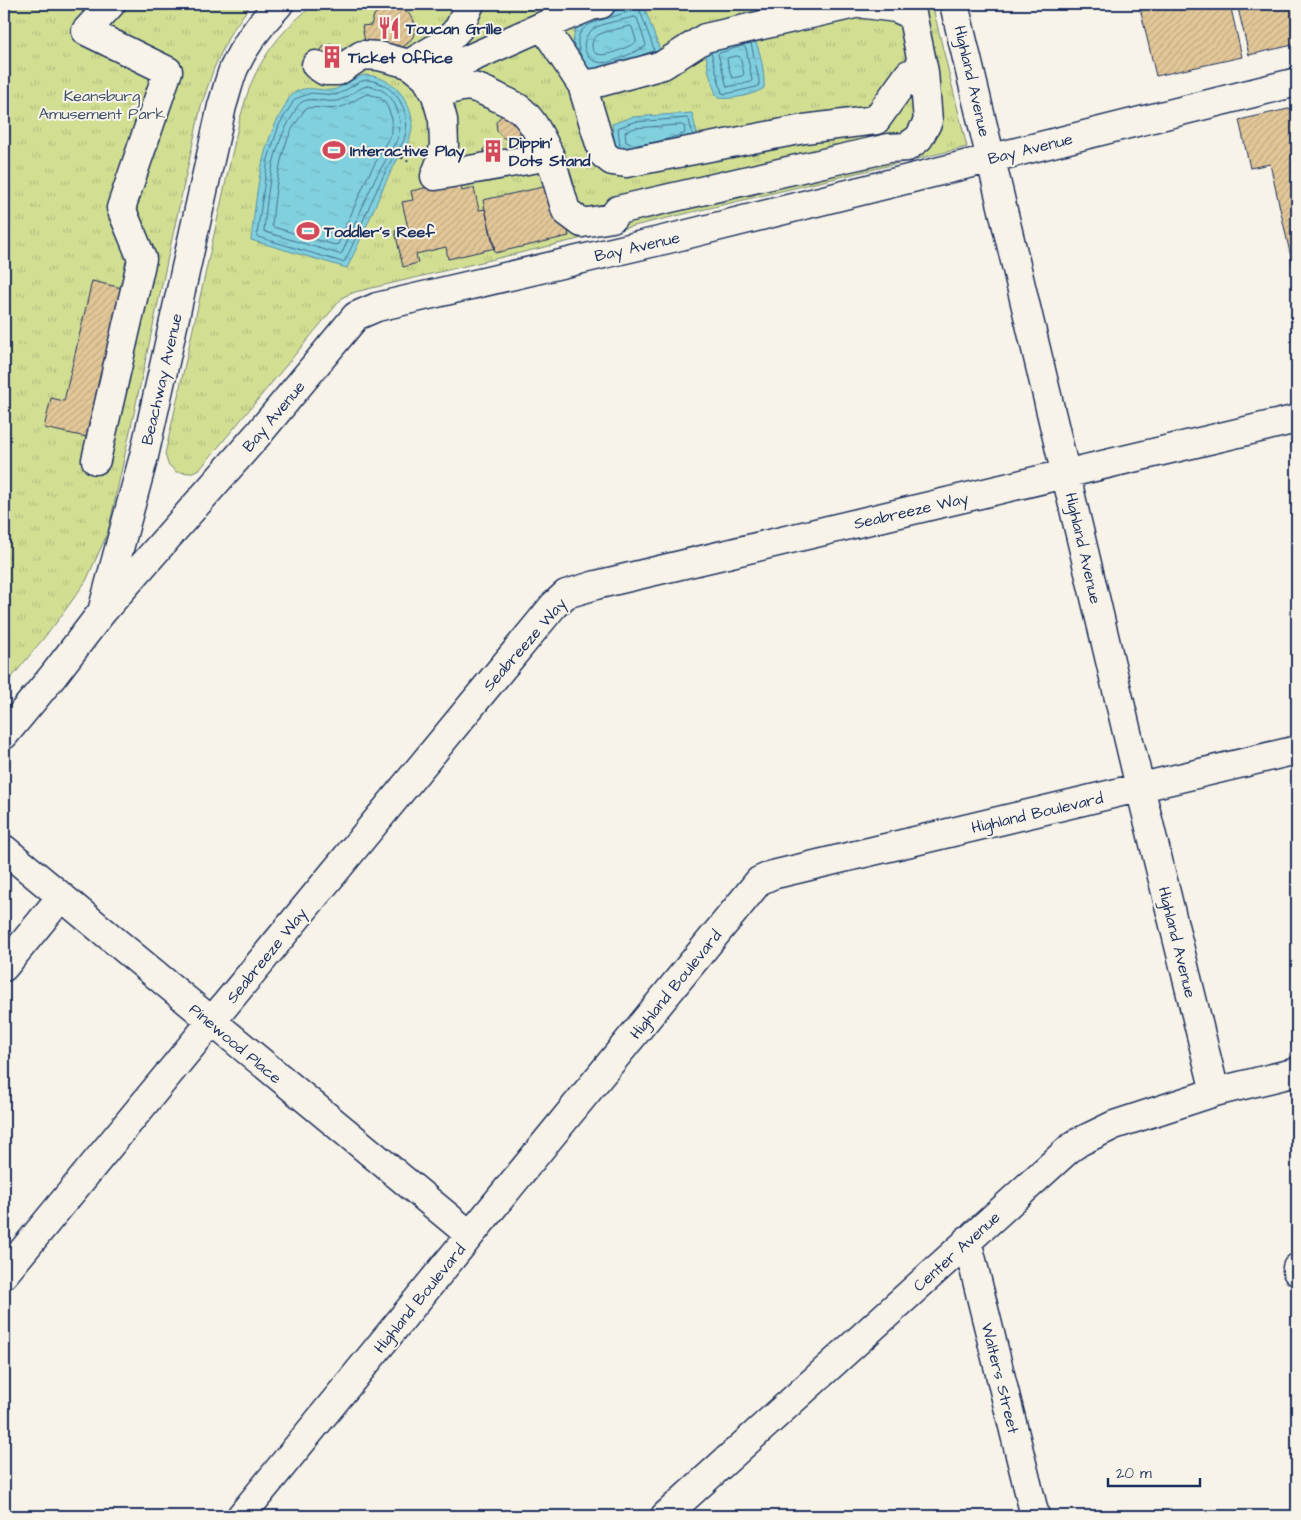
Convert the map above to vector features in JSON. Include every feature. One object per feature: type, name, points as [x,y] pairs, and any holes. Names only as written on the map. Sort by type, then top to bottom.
[{"type":"street","points":[[96,460],[142,259],[121,208],[168,71],[86,32],[111,4]]},
{"type":"street","name":"Beachway Avenue","points":[[4,735],[102,612],[144,456],[222,106],[234,69],[247,44],[264,19],[279,4]]},
{"type":"street","points":[[470,4],[459,28],[446,42],[427,78],[443,120],[444,145],[441,161],[435,176],[550,156]]},
{"type":"street","points":[[427,78],[534,30],[598,4]]},
{"type":"street","points":[[582,85],[602,82],[663,65],[705,38],[855,4]]},
{"type":"street","points":[[316,65],[325,71],[338,71],[358,50],[379,56],[427,78],[457,87],[468,85],[478,87],[518,108],[527,116],[550,156],[566,211],[582,223],[612,218],[618,210],[889,148],[908,147],[919,138],[928,121],[924,72],[906,9],[865,4]]},
{"type":"street","name":"Highland Avenue","points":[[954,4],[1140,787],[1215,1092]]},
{"type":"street","points":[[534,30],[582,85],[603,154],[612,161],[626,163],[804,129],[876,120],[909,74],[924,72]]},
{"type":"street","name":"Bay Avenue","points":[[102,612],[260,432],[356,316],[376,306],[672,238],[1297,82]]},
{"type":"street","points":[[724,144],[733,184]]},
{"type":"street","name":"Seabreeze Way","points":[[4,1274],[548,612],[566,594],[596,585],[1297,419]]},
{"type":"street","name":"Highland Boulevard","points":[[241,1516],[759,881],[772,874],[1297,750]]},
{"type":"street","name":"Pinewood Place","points":[[4,849],[470,1235]]},
{"type":"street","points":[[4,967],[61,897]]},
{"type":"street","name":"Center Avenue","points":[[665,1516],[1069,1149],[1114,1125],[1215,1092],[1297,1072]]},
{"type":"street","name":"Walters Street","points":[[967,1240],[1035,1516]]},
{"type":"green space","name":"Keansburg Amusement Park","points":[[4,4],[251,4],[230,34],[214,68],[201,106],[108,532],[86,581],[56,623],[4,687]]},
{"type":"green space","points":[[315,4],[932,4],[967,147],[355,292],[343,297],[200,469],[190,473],[176,472],[168,464],[165,454],[240,118],[259,67],[284,32]]},
{"type":"water","points":[[643,4],[661,53],[592,74],[579,65],[572,48],[575,30],[589,18]]},
{"type":"water","points":[[752,35],[761,60],[764,88],[742,96],[718,98],[709,74],[706,48]]},
{"type":"water","name":"Interactive Play","points":[[366,75],[378,77],[389,82],[405,99],[412,121],[411,133],[407,146],[387,180],[347,268],[251,240],[257,189],[264,155],[276,123],[289,98],[301,90],[327,90],[341,87],[355,78]]},
{"type":"water","points":[[692,113],[699,142],[616,155],[612,124],[632,117]]},
{"type":"building","points":[[74,4],[103,4],[90,18]]},
{"type":"building","points":[[1139,4],[1230,4],[1242,57],[1156,76]]},
{"type":"building","points":[[1237,4],[1297,4],[1297,44],[1249,55]]},
{"type":"building","name":"Toucan Grille","points":[[385,6],[399,6],[405,10],[414,21],[413,37],[402,48],[395,50],[380,46],[374,41],[365,42],[362,26],[371,25],[374,15],[379,10]]},
{"type":"building","name":"Ticket Office","points":[[331,44],[338,45],[344,51],[324,65],[320,54],[321,50],[323,47]]},
{"type":"building","points":[[1297,107],[1297,284],[1270,164],[1250,168],[1239,120]]},
{"type":"building","points":[[504,113],[522,127],[521,132],[515,138],[506,139],[497,131],[496,122]]},
{"type":"building","name":"Dippin' Dots Stand","points":[[490,141],[503,151],[495,161],[483,150]]},
{"type":"building","points":[[459,180],[462,191],[474,188],[479,210],[485,209],[495,248],[448,259],[446,247],[416,254],[418,263],[403,267],[395,231],[408,228],[402,202],[413,200],[411,191]]},
{"type":"building","points":[[557,184],[569,236],[495,253],[483,200]]},
{"type":"building","points":[[92,281],[131,290],[96,439],[44,428],[51,398],[64,401]]},
{"type":"building","points":[[1297,338],[1297,361],[1292,339]]},
{"type":"place","name":"Toucan Grille","points":[[389,28]]},
{"type":"place","name":"Ticket Office","points":[[332,57]]},
{"type":"place","name":"Interactive Play","points":[[334,150]]},
{"type":"place","name":"Dippin' Dots Stand","points":[[493,151]]},
{"type":"place","name":"Toddler's Reef","points":[[308,231]]}]
